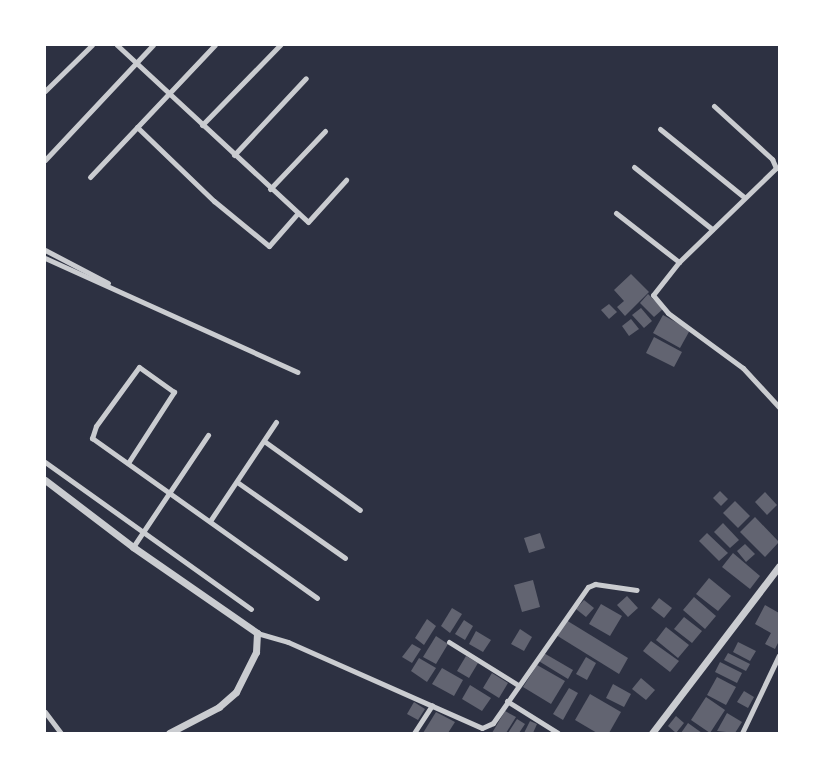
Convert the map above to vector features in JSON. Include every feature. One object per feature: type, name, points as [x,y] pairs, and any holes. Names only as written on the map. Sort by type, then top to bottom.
[{"type":"street","points":[[45,92],[93,45]]},
{"type":"street","points":[[117,45],[308,222],[346,180]]},
{"type":"street","points":[[45,160],[153,45]]},
{"type":"street","points":[[90,177],[215,45]]},
{"type":"street","points":[[202,125],[280,45]]},
{"type":"street","points":[[234,155],[306,78]]},
{"type":"street","points":[[714,106],[774,163],[776,168],[679,262],[653,292],[655,300],[743,368],[779,407]]},
{"type":"street","points":[[138,127],[214,201],[270,246],[298,213]]},
{"type":"street","points":[[660,129],[744,197]]},
{"type":"street","points":[[270,189],[326,131]]},
{"type":"street","points":[[633,167],[712,229]]},
{"type":"street","points":[[616,213],[679,262]]},
{"type":"street","points":[[45,250],[115,287]]},
{"type":"street","points":[[45,258],[115,287],[298,372]]},
{"type":"street","points":[[128,463],[174,392],[139,367],[92,433],[98,444],[317,598]]},
{"type":"street","points":[[210,521],[276,422]]},
{"type":"street","points":[[133,547],[171,494],[208,435]]},
{"type":"street","points":[[264,441],[360,510]]},
{"type":"street","points":[[45,462],[251,609]]},
{"type":"street","points":[[45,480],[133,547],[257,633],[482,728],[493,723],[591,585],[637,590]]},
{"type":"street","points":[[237,482],[345,558]]},
{"type":"street","points":[[652,733],[779,566]]},
{"type":"street","points":[[169,733],[219,707],[236,692],[256,652],[257,633]]},
{"type":"street","points":[[449,642],[518,685]]},
{"type":"street","points":[[742,733],[779,655]]},
{"type":"street","points":[[507,701],[558,733]]},
{"type":"street","points":[[414,733],[432,705]]},
{"type":"street","points":[[45,712],[61,733]]},
{"type":"building","points":[[631,274],[649,292],[625,316],[617,307],[624,301],[614,290]]},
{"type":"building","points":[[648,294],[663,309],[654,317],[640,303]]},
{"type":"building","points":[[609,304],[617,312],[609,319],[601,310]]},
{"type":"building","points":[[641,308],[652,321],[644,328],[632,315]]},
{"type":"building","points":[[663,315],[690,330],[680,348],[653,333]]},
{"type":"building","points":[[631,319],[639,329],[629,336],[622,326]]},
{"type":"building","points":[[654,337],[682,352],[674,367],[646,353]]},
{"type":"building","points":[[720,491],[728,499],[721,506],[713,498]]},
{"type":"building","points":[[765,492],[777,505],[767,515],[755,502]]},
{"type":"building","points":[[735,501],[750,516],[738,528],[723,513]]},
{"type":"building","points":[[755,517],[779,542],[765,557],[740,532]]},
{"type":"building","points":[[723,523],[739,540],[730,548],[714,532]]},
{"type":"building","points":[[540,533],[545,548],[529,553],[524,538]]},
{"type":"building","points":[[707,533],[728,553],[719,561],[699,541]]},
{"type":"building","points":[[745,544],[755,554],[746,562],[737,551]]},
{"type":"building","points":[[733,553],[760,576],[750,589],[722,567]]},
{"type":"building","points":[[709,578],[731,596],[718,611],[696,594]]},
{"type":"building","points":[[533,580],[540,607],[522,612],[514,585]]},
{"type":"building","points":[[627,596],[638,608],[628,617],[617,605]]},
{"type":"building","points":[[694,597],[716,616],[705,629],[683,610]]},
{"type":"building","points":[[659,598],[672,608],[664,618],[651,608]]},
{"type":"building","points":[[584,600],[594,608],[586,617],[576,609]]},
{"type":"building","points":[[601,604],[622,616],[610,636],[589,624]]},
{"type":"building","points":[[765,605],[779,613],[779,641],[775,649],[765,644],[771,633],[755,624]]},
{"type":"building","points":[[452,608],[462,614],[450,633],[441,626]]},
{"type":"building","points":[[684,617],[702,631],[692,643],[674,629]]},
{"type":"building","points":[[427,619],[436,626],[424,645],[415,638]]},
{"type":"building","points":[[464,620],[473,626],[465,640],[455,634]]},
{"type":"building","points":[[566,620],[628,658],[619,674],[556,635]]},
{"type":"building","points":[[666,627],[689,645],[678,658],[656,640]]},
{"type":"building","points":[[520,629],[532,637],[524,651],[511,644]]},
{"type":"building","points":[[476,631],[491,640],[483,652],[469,644]]},
{"type":"building","points":[[436,636],[448,644],[436,664],[423,657]]},
{"type":"building","points":[[651,641],[679,661],[670,672],[643,651]]},
{"type":"building","points":[[738,642],[756,651],[750,661],[733,652]]},
{"type":"building","points":[[412,644],[421,649],[412,663],[402,657]]},
{"type":"building","points":[[542,652],[573,670],[568,679],[537,660]]},
{"type":"building","points":[[728,653],[750,664],[746,671],[724,660]]},
{"type":"building","points":[[466,656],[478,663],[469,678],[457,671]]},
{"type":"building","points":[[586,657],[596,663],[587,680],[576,674]]},
{"type":"building","points":[[419,658],[436,668],[427,682],[411,671]]},
{"type":"building","points":[[720,662],[742,673],[737,683],[715,672]]},
{"type":"building","points":[[537,665],[565,681],[551,704],[523,687]]},
{"type":"building","points":[[442,668],[463,680],[454,696],[432,684]]},
{"type":"building","points":[[492,673],[508,683],[499,698],[483,688]]},
{"type":"building","points":[[717,677],[736,687],[726,705],[707,695]]},
{"type":"building","points":[[641,678],[655,690],[646,700],[632,689]]},
{"type":"building","points":[[613,684],[631,694],[624,707],[606,698]]},
{"type":"building","points":[[470,685],[491,698],[482,711],[462,699]]},
{"type":"building","points":[[569,688],[578,693],[563,720],[553,714]]},
{"type":"building","points":[[744,691],[754,697],[748,708],[737,702]]},
{"type":"building","points":[[590,694],[621,712],[609,733],[597,733],[575,720]]},
{"type":"building","points":[[706,697],[725,710],[710,733],[691,720]]},
{"type":"building","points":[[414,702],[425,709],[418,720],[407,714]]},
{"type":"building","points":[[505,711],[516,717],[506,733],[492,733]]},
{"type":"building","points":[[436,712],[455,722],[448,733],[423,733]]},
{"type":"building","points":[[727,713],[742,722],[735,733],[717,731]]},
{"type":"building","points":[[676,716],[684,723],[676,733],[668,726]]},
{"type":"building","points":[[517,719],[525,724],[519,733],[508,733]]},
{"type":"building","points":[[530,721],[537,724],[533,733],[524,733]]},
{"type":"building","points":[[688,723],[702,733],[681,733]]}]
